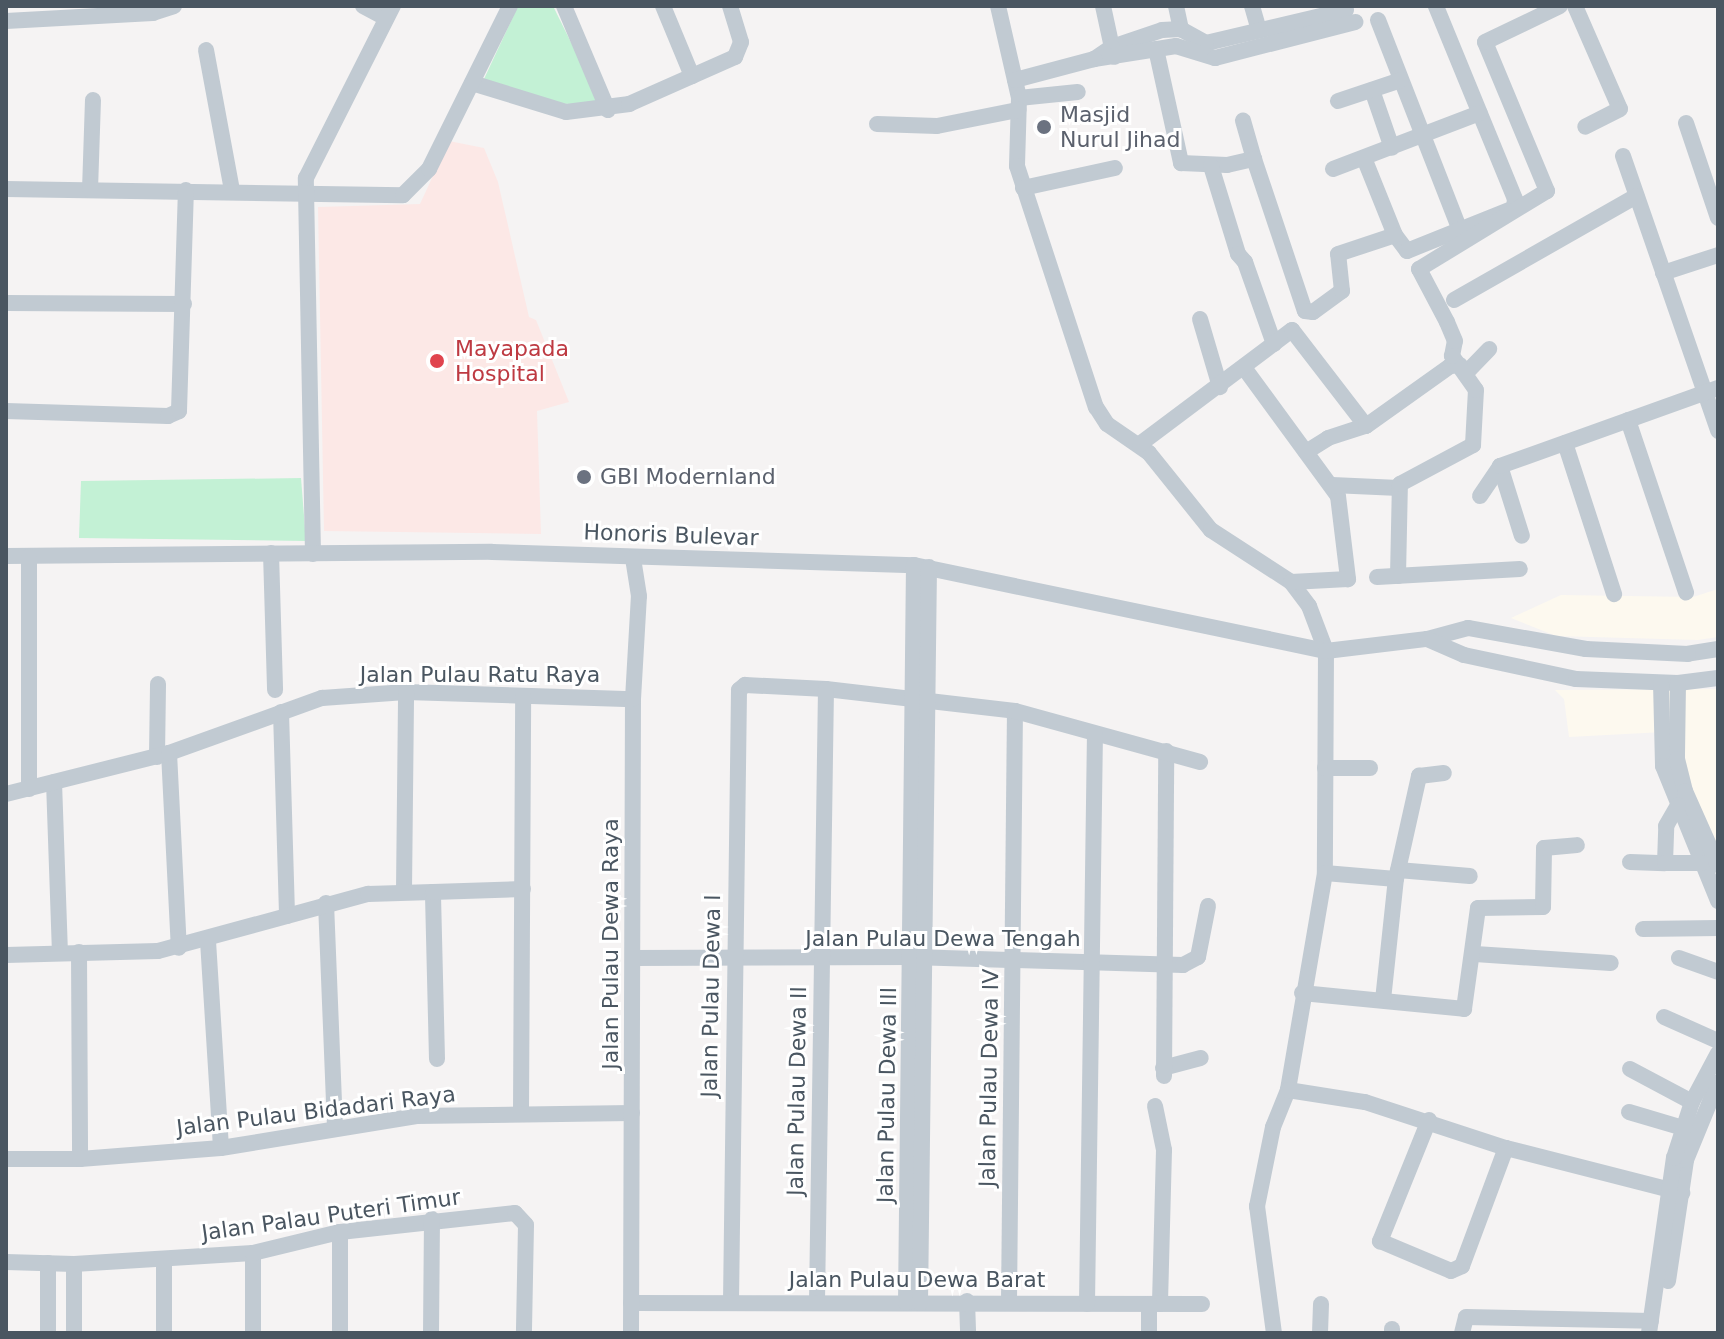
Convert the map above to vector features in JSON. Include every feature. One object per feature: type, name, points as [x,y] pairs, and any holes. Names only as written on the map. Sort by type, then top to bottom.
[{"type":"street","points":[[6,21],[174,6]]},
{"type":"street","points":[[313,554],[305,191],[315,158],[389,12],[363,6]]},
{"type":"street","points":[[6,189],[305,191],[387,196],[413,191],[429,169],[510,6]]},
{"type":"street","points":[[564,6],[608,110]]},
{"type":"street","points":[[663,6],[692,76]]},
{"type":"street","points":[[472,83],[549,109],[608,110],[692,76],[740,50],[730,6]]},
{"type":"street","points":[[998,6],[1015,80],[1018,104],[1014,140],[1023,188],[1096,407],[1107,424],[1140,444],[1211,530],[1291,582],[1309,606],[1326,651],[1330,718],[1325,768],[1325,873],[1302,993],[1288,1090],[1273,1127],[1257,1206],[1274,1333]]},
{"type":"street","points":[[1103,6],[1113,53]]},
{"type":"street","points":[[1176,6],[1181,29]]},
{"type":"street","points":[[1252,6],[1259,30]]},
{"type":"street","points":[[1364,158],[1404,250],[1412,251],[1510,212],[1515,204],[1436,6]]},
{"type":"street","points":[[1332,485],[1399,488],[1472,447],[1476,390],[1452,356],[1455,341],[1419,269],[1528,207],[1547,189],[1485,42],[1560,6]]},
{"type":"street","points":[[1575,6],[1620,109],[1585,127]]},
{"type":"street","points":[[1015,80],[1113,53],[1162,30],[1181,29],[1206,43],[1259,30],[1366,17]]},
{"type":"street","points":[[1113,53],[1176,46],[1215,58],[1366,17]]},
{"type":"street","points":[[1366,17],[1401,80],[1460,230]]},
{"type":"street","points":[[1156,49],[1181,163],[1211,166],[1254,159]]},
{"type":"street","points":[[206,50],[232,190]]},
{"type":"street","points":[[1338,101],[1401,80]]},
{"type":"street","points":[[1372,90],[1392,148]]},
{"type":"street","points":[[877,124],[937,126],[1078,92]]},
{"type":"street","points":[[90,190],[93,100]]},
{"type":"street","points":[[1333,169],[1480,113]]},
{"type":"street","points":[[1243,121],[1305,311],[1313,312],[1342,291],[1338,254],[1395,235]]},
{"type":"street","points":[[1686,123],[1718,218]]},
{"type":"street","points":[[1623,156],[1663,273],[1711,390],[1718,431]]},
{"type":"street","points":[[1211,166],[1238,254],[1245,262],[1274,344]]},
{"type":"street","points":[[1023,188],[1115,168]]},
{"type":"street","points":[[6,411],[176,414],[181,407],[186,190]]},
{"type":"street","points":[[1454,300],[1636,196]]},
{"type":"street","points":[[1663,273],[1718,255]]},
{"type":"street","points":[[6,303],[184,304]]},
{"type":"street","points":[[1200,319],[1220,387]]},
{"type":"street","points":[[1140,444],[1294,331],[1366,426]]},
{"type":"street","points":[[1464,369],[1489,349]]},
{"type":"street","points":[[1306,452],[1328,438],[1366,426],[1450,366],[1464,369]]},
{"type":"street","points":[[1245,369],[1339,498],[1348,579],[1291,582]]},
{"type":"street","points":[[1480,496],[1500,466],[1711,390]]},
{"type":"street","points":[[1628,420],[1686,592]]},
{"type":"street","points":[[1565,443],[1614,594]]},
{"type":"street","points":[[1500,466],[1522,536]]},
{"type":"street","points":[[1398,576],[1399,488]]},
{"type":"street","points":[[271,553],[275,690]]},
{"type":"street","name":"Honoris Bulevar","points":[[6,556],[271,553],[633,557],[921,566],[1326,651],[1427,639],[1468,628],[1586,649],[1688,654],[1718,649]]},
{"type":"street","points":[[29,557],[29,789]]},
{"type":"street","name":"Jalan Pulau Dewa Raya","points":[[631,1333],[633,699],[639,596],[634,588],[633,557]]},
{"type":"street","name":"Jalan Pulau Dewa III","points":[[913,1303],[921,566]]},
{"type":"street","points":[[1377,577],[1520,569]]},
{"type":"street","points":[[1427,639],[1464,655],[1576,679],[1678,683],[1718,678]]},
{"type":"street","points":[[1541,670],[1551,642]]},
{"type":"street","points":[[1661,683],[1660,751],[1678,805],[1718,901]]},
{"type":"street","points":[[1678,683],[1677,759],[1685,791],[1718,865]]},
{"type":"street","points":[[158,684],[179,948]]},
{"type":"street","name":"Jalan Pulau Dewa I","points":[[731,1302],[733,959],[739,690],[745,685],[826,689]]},
{"type":"street","points":[[826,689],[920,697],[1015,711],[1200,762]]},
{"type":"street","name":"Jalan Pulau Dewa II","points":[[817,1302],[826,689]]},
{"type":"street","points":[[404,891],[406,692]]},
{"type":"street","name":"Jalan Pulau Ratu Raya","points":[[6,794],[163,755],[322,698],[406,692],[633,699]]},
{"type":"street","points":[[521,1111],[523,696]]},
{"type":"street","name":"Jalan Pulau Dewa IV","points":[[1009,1301],[1015,711]]},
{"type":"street","points":[[281,712],[287,916]]},
{"type":"street","points":[[1087,1304],[1095,734]]},
{"type":"street","points":[[1166,751],[1164,1072],[1201,1058]]},
{"type":"street","points":[[1325,768],[1370,768]]},
{"type":"street","points":[[1383,1000],[1397,875],[1419,776],[1444,773]]},
{"type":"street","points":[[54,782],[60,953]]},
{"type":"street","points":[[1665,863],[1666,826],[1678,805]]},
{"type":"street","points":[[1302,993],[1464,1009],[1475,954],[1480,906],[1543,907],[1544,848],[1577,845]]},
{"type":"street","points":[[1630,862],[1701,863]]},
{"type":"street","points":[[1325,873],[1470,876]]},
{"type":"street","points":[[6,955],[179,948],[326,903],[404,891],[523,889]]},
{"type":"street","points":[[433,892],[437,1059]]},
{"type":"street","points":[[326,903],[335,1128]]},
{"type":"street","name":"Jalan Pulau Dewa Tengah","points":[[633,958],[1013,958],[1183,965],[1198,957],[1208,906]]},
{"type":"street","points":[[1643,929],[1718,928]]},
{"type":"street","points":[[208,941],[221,1148]]},
{"type":"street","points":[[79,952],[80,1159]]},
{"type":"street","points":[[1475,954],[1611,963]]},
{"type":"street","points":[[1679,958],[1718,972]]},
{"type":"street","points":[[1664,1017],[1718,1041]]},
{"type":"street","points":[[1675,1192],[1716,1068]]},
{"type":"street","points":[[1630,1069],[1706,1104]]},
{"type":"street","points":[[1288,1090],[1365,1102],[1429,1120],[1506,1148],[1675,1192]]},
{"type":"street","points":[[1462,1333],[1466,1317],[1653,1329],[1683,1128],[1706,1104]]},
{"type":"street","points":[[1149,1333],[1154,1304],[1164,1150],[1155,1106]]},
{"type":"street","name":"Jalan Pulau Bidadari Raya","points":[[6,1159],[80,1159],[221,1148],[416,1116],[521,1111],[632,1113]]},
{"type":"street","points":[[1629,1112],[1683,1128]]},
{"type":"street","points":[[1429,1120],[1380,1241],[1451,1271],[1462,1266],[1506,1148]]},
{"type":"street","name":"Jalan Palau Puteri Timur","points":[[6,1262],[74,1264],[253,1253],[340,1232],[432,1219],[515,1213],[524,1218],[524,1333]]},
{"type":"street","points":[[431,1333],[432,1219]]},
{"type":"street","points":[[340,1232],[340,1333]]},
{"type":"street","points":[[253,1253],[253,1333]]},
{"type":"street","points":[[164,1259],[164,1333]]},
{"type":"street","points":[[48,1263],[48,1333]]},
{"type":"street","points":[[74,1264],[74,1333]]},
{"type":"street","points":[[967,1301],[968,1333]]},
{"type":"street","name":"Jalan Pulau Dewa Barat","points":[[631,1303],[1009,1301],[1202,1304]]},
{"type":"street","points":[[1320,1333],[1321,1304]]},
{"type":"shaded area","name":"Mayapada Hospital","points":[[449,141],[484,148],[498,182],[529,317],[536,320],[569,402],[537,411],[541,534],[324,531],[318,207],[420,204]]},
{"type":"shaded area","points":[[1718,589],[1718,637],[1698,640],[1556,636],[1511,618],[1561,595],[1693,597]]},
{"type":"shaded area","points":[[1718,689],[1718,854],[1685,774],[1682,731],[1569,737],[1564,699],[1555,690]]},
{"type":"green space","points":[[518,6],[553,6],[602,105],[542,103],[484,79]]},
{"type":"green space","points":[[301,478],[306,541],[79,538],[81,481]]},
{"type":"place","name":"Masjid Nurul Jihad","points":[[1044,127]]},
{"type":"place","name":"Mayapada Hospital","points":[[437,361]]},
{"type":"place","name":"GBI Modernland","points":[[584,477]]}]
